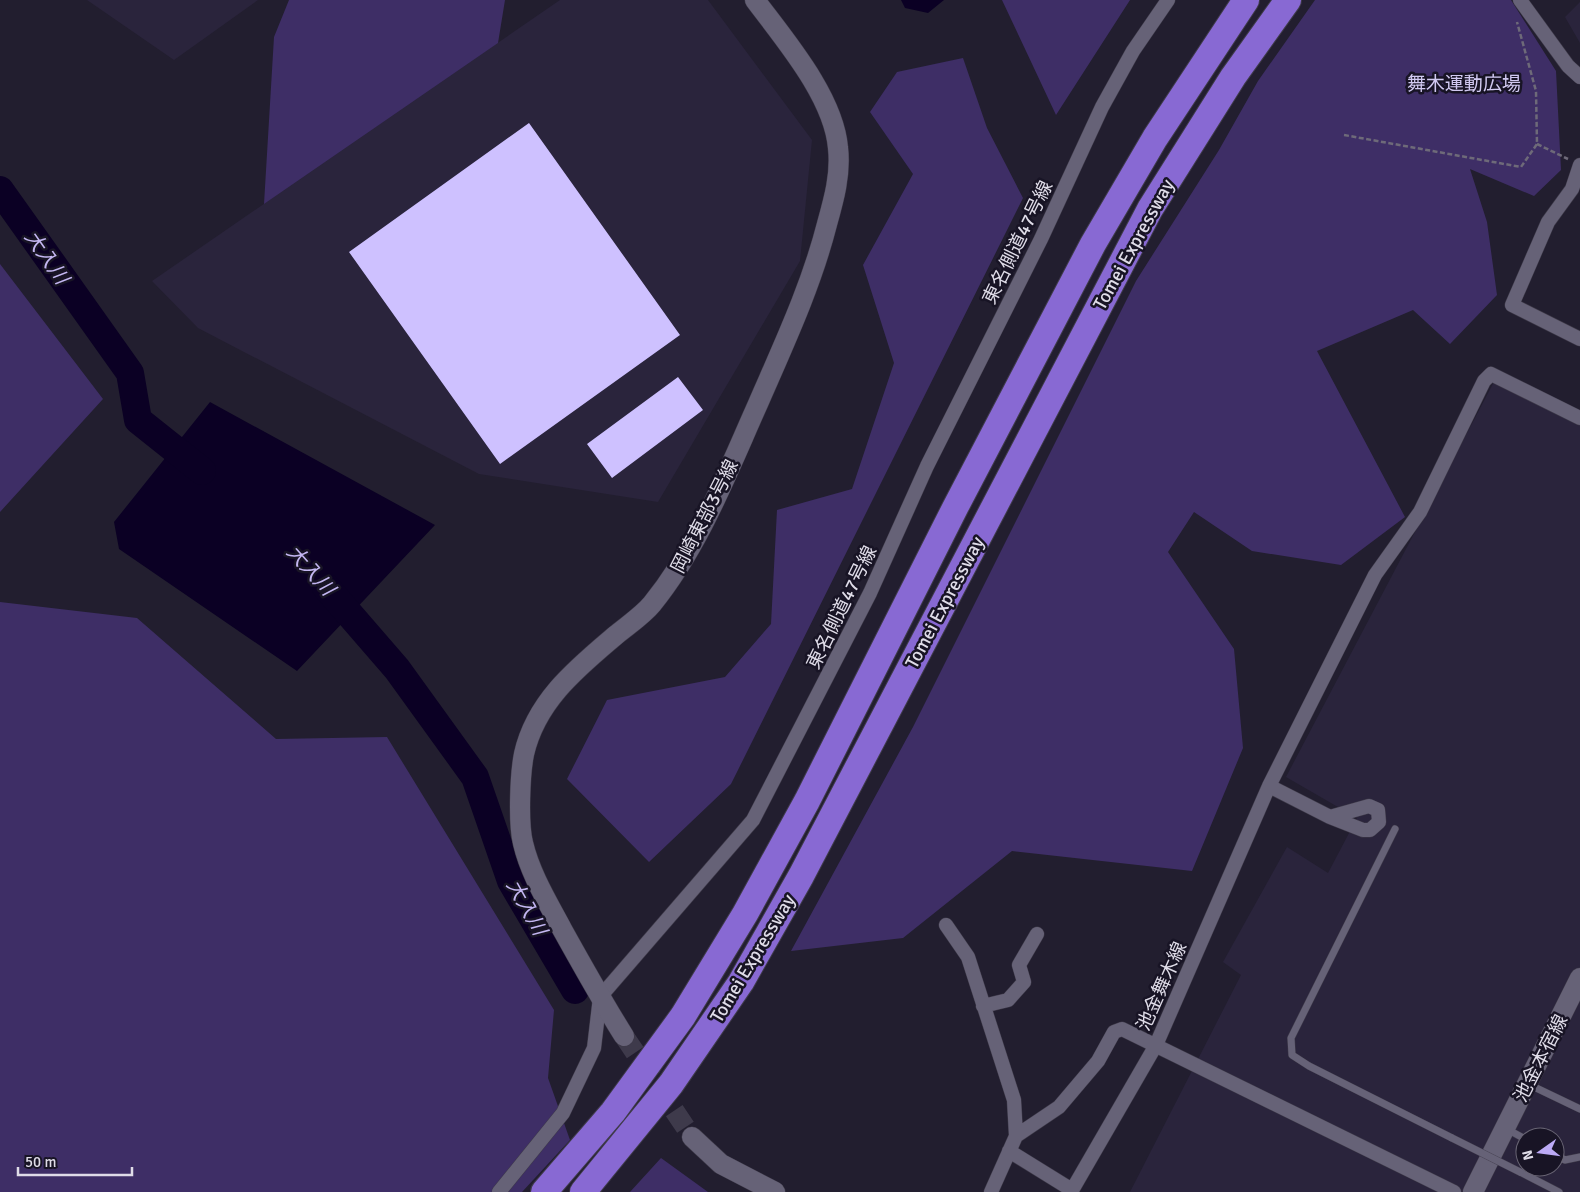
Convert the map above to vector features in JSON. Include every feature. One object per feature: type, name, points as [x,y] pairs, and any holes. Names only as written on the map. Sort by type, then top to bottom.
[{"type":"highway","name":"Tomei Expressway","points":[[544,1192],[613,1112],[683,1016],[745,914],[807,801],[956,506],[1093,244],[1170,114],[1246,0]]},
{"type":"highway","name":"Tomei Expressway","points":[[583,1192],[671,1084],[741,982],[801,876],[1150,209],[1233,77],[1288,0]]},
{"type":"street","name":"岡崎東部3号線","points":[[624,1036],[539,888],[522,841],[521,791],[524,755],[534,722],[553,693],[581,665],[648,608],[675,576],[718,492],[798,313],[823,242],[837,188],[838,148],[831,119],[816,87],[755,0]]},
{"type":"street","name":"東名側道47号線","points":[[600,997],[753,820],[870,593],[927,466],[1041,239],[1102,106],[1133,51],[1168,0]]},
{"type":"street","points":[[1520,0],[1568,66],[1580,77]]},
{"type":"street","points":[[1580,165],[1576,190],[1548,222],[1512,305],[1580,339]]},
{"type":"street","name":"池金舞木線","points":[[1071,1191],[1156,1045],[1269,786],[1375,575],[1420,512],[1484,381],[1491,374],[1580,418]]},
{"type":"street","points":[[1269,786],[1330,817]]},
{"type":"street","points":[[946,925],[968,957],[1014,1100],[1016,1136],[991,1192]]},
{"type":"street","points":[[984,1006],[1008,1000],[1024,982],[1019,965],[1037,934]]},
{"type":"street","name":"池金本宿線","points":[[1473,1192],[1580,978]]},
{"type":"street","points":[[499,1192],[562,1113],[594,1048],[600,997]]},
{"type":"street","points":[[1016,1136],[1059,1107],[1098,1061],[1114,1032],[1122,1029],[1454,1192]]},
{"type":"street","points":[[692,1137],[721,1164],[775,1192]]},
{"type":"street","points":[[1009,1152],[1071,1191]]},
{"type":"lane","points":[[1395,829],[1291,1038],[1292,1055],[1559,1192]]},
{"type":"lane","points":[[1527,1084],[1580,1109]]},
{"type":"lane","points":[[1505,1128],[1515,1134]]},
{"type":"lane","points":[[1565,1160],[1580,1157]]},
{"type":"path","points":[[1344,135],[1521,167],[1537,144],[1536,91],[1516,20]]},
{"type":"path","points":[[1537,144],[1568,159],[1568,184],[1576,190]]},
{"type":"shaded area","points":[[87,0],[258,0],[174,60]]},
{"type":"shaded area","points":[[560,0],[708,0],[812,140],[800,261],[658,502],[479,474],[198,328],[152,281]]},
{"type":"shaded area","points":[[1580,2],[1580,43],[1565,17]]},
{"type":"shaded area","points":[[1496,378],[1580,418],[1580,1192],[1130,1192],[1241,975],[1223,962],[1287,847],[1328,873],[1357,818],[1286,777]]},
{"type":"green space","points":[[289,0],[505,0],[498,43],[264,204],[274,37]]},
{"type":"green space","points":[[1002,0],[1130,0],[1056,115]]},
{"type":"green space","name":"舞木運動広場","points":[[1315,0],[1511,0],[1556,71],[1561,170],[1534,196],[1470,169],[1487,222],[1497,295],[1450,344],[1413,310],[1317,351],[1405,517],[1341,565],[1252,551],[1194,512],[1168,552],[1234,649],[1243,748],[1192,871],[1012,851],[903,938],[791,951],[913,727],[1136,281],[1219,150],[1258,81]]},
{"type":"green space","points":[[963,58],[987,128],[1023,198],[731,784],[649,862],[567,779],[607,700],[725,677],[771,624],[777,510],[852,489],[894,363],[863,265],[913,174],[870,112],[897,72]]},
{"type":"green space","points":[[0,264],[103,399],[0,512]]},
{"type":"green space","points":[[0,602],[137,618],[276,739],[387,737],[554,1010],[548,1078],[570,1140],[522,1192],[0,1192]]},
{"type":"green space","points":[[661,1158],[708,1192],[630,1192]]},
{"type":"water","points":[[901,0],[944,0],[928,13],[905,8]]},
{"type":"water","points":[[210,402],[435,525],[297,671],[119,549],[114,522]]},
{"type":"building","points":[[529,123],[680,335],[500,464],[349,252]]},
{"type":"building","points":[[678,377],[703,410],[612,478],[587,444]]},
{"type":"waterway","name":"大入川","points":[[0,190],[130,373],[138,420],[202,471]]},
{"type":"waterway","name":"大入川","points":[[326,587],[397,669],[475,777],[511,881],[575,990]]},
{"type":"tunnel","points":[[624,1036],[692,1137]]}]
